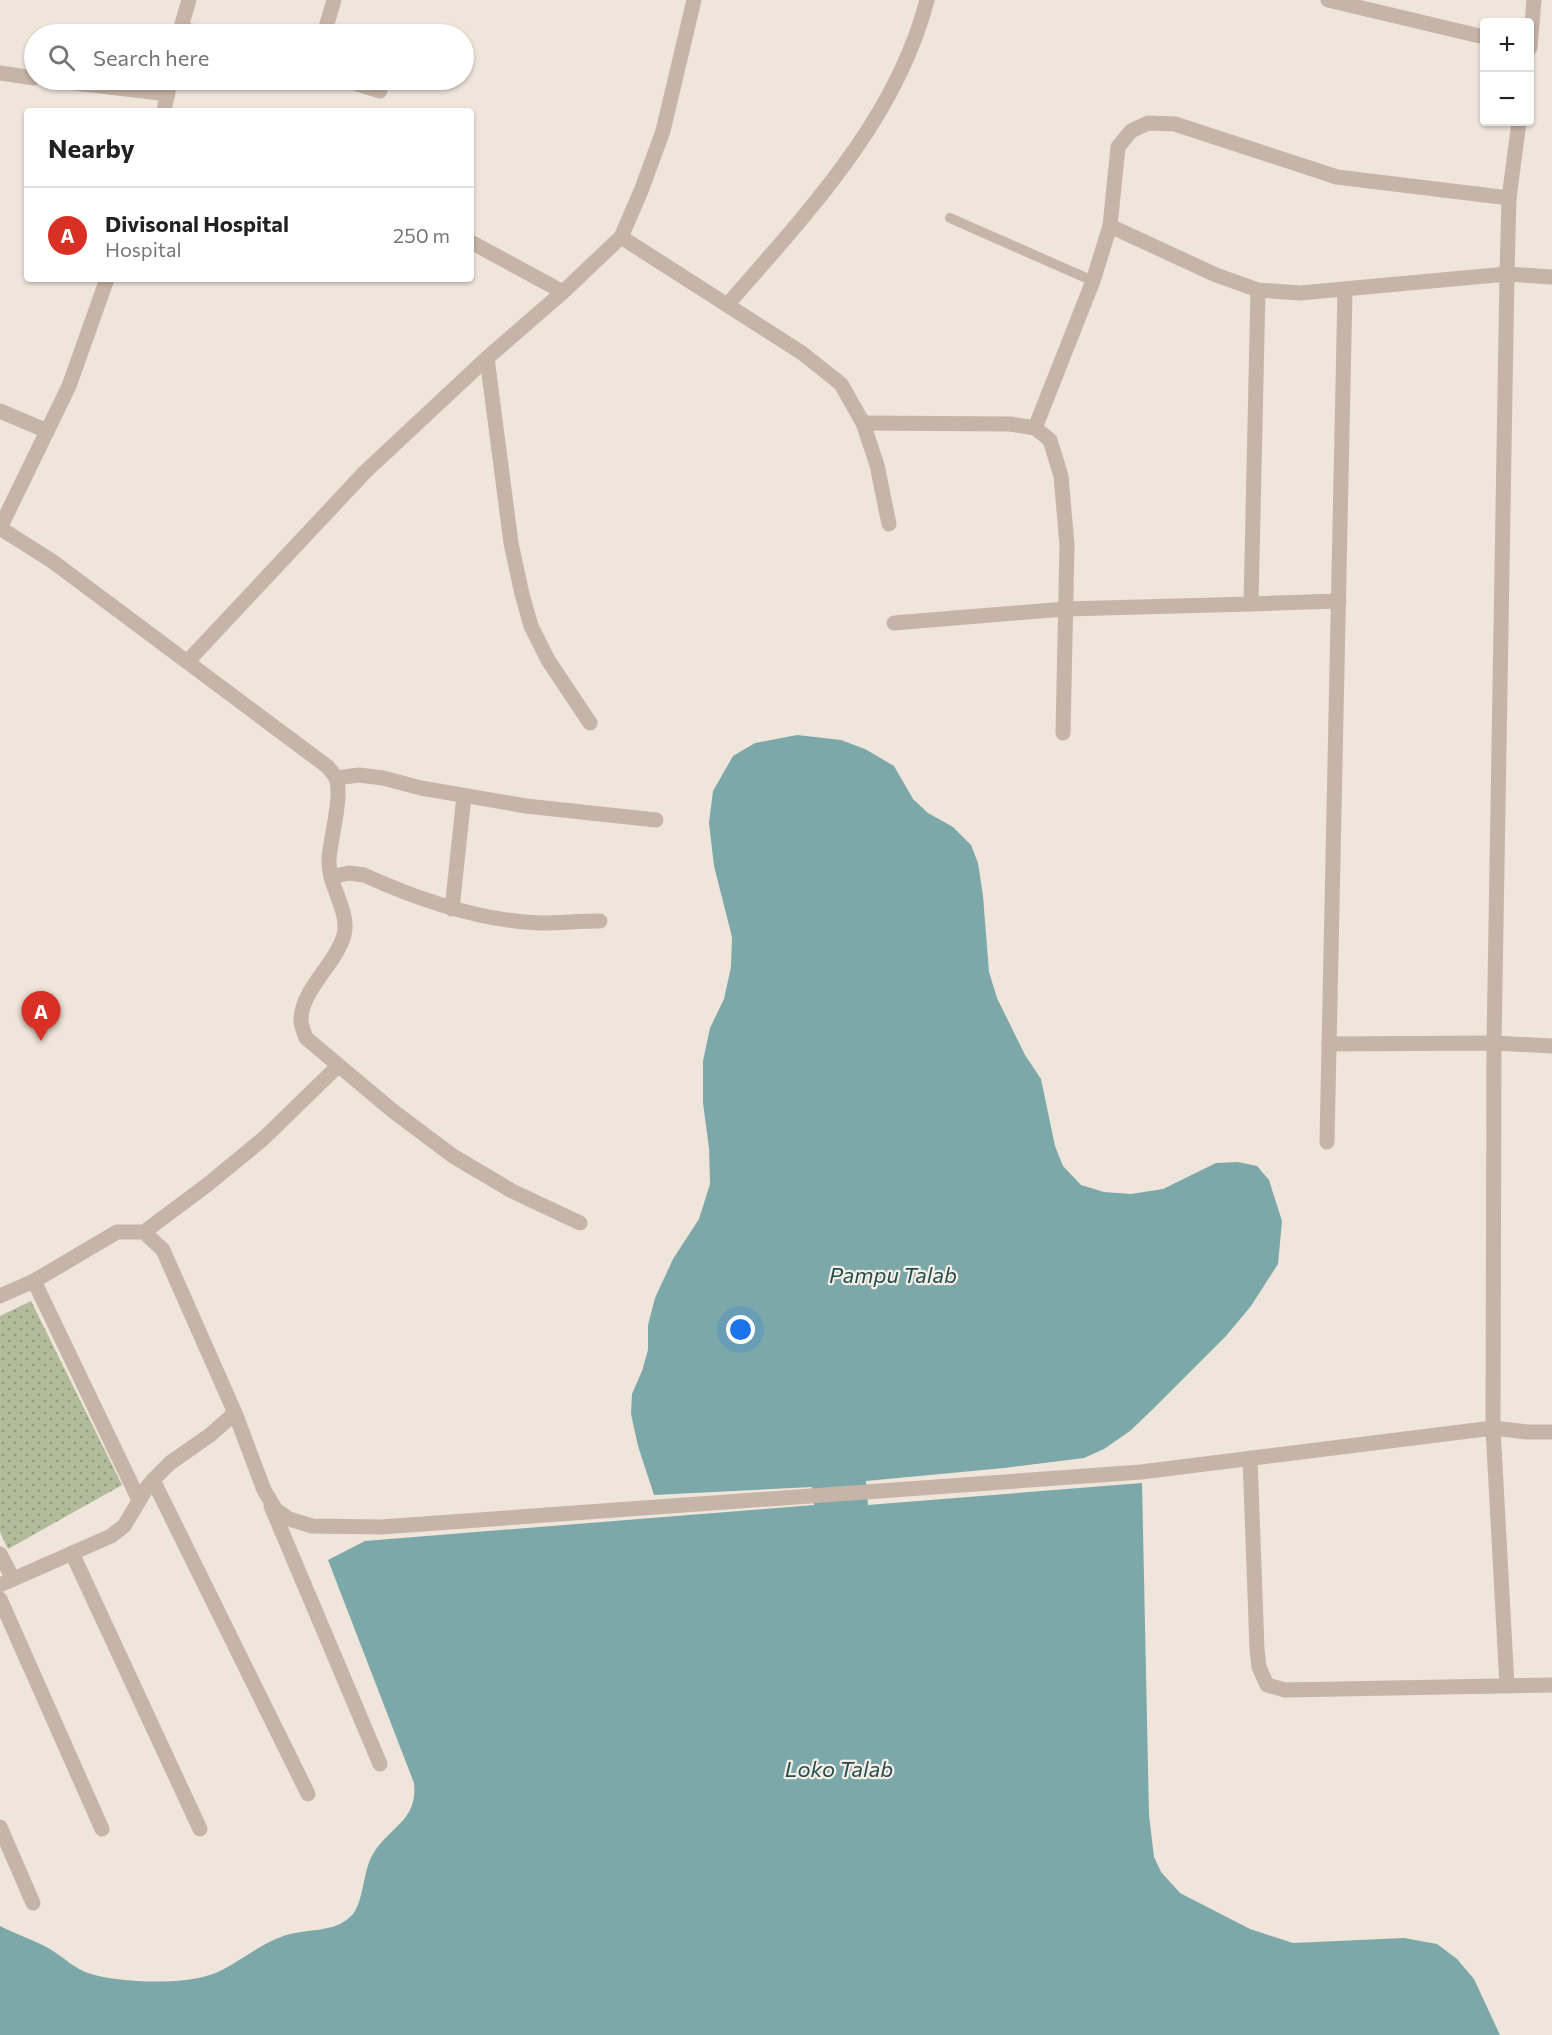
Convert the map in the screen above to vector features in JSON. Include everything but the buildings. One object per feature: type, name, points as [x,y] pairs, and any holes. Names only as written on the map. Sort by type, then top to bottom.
[{"type":"street","points":[[181,24],[189,0]]},
{"type":"street","points":[[327,24],[334,0]]},
{"type":"street","points":[[188,661],[366,472],[487,358],[563,292],[621,237],[663,131],[694,0]]},
{"type":"street","points":[[728,304],[820,198],[859,142],[899,76],[919,33],[927,0]]},
{"type":"street","points":[[1328,0],[1480,36]]},
{"type":"street","points":[[1532,18],[1534,0]]},
{"type":"street","points":[[0,73],[24,77]]},
{"type":"street","points":[[165,108],[168,90]]},
{"type":"street","points":[[1035,428],[1093,281],[1110,226],[1118,147],[1131,131],[1148,123],[1175,124],[1337,177],[1509,198]]},
{"type":"street","points":[[1507,1686],[1493,1428],[1494,1043],[1509,198],[1519,126]]},
{"type":"street","points":[[1110,226],[1216,275],[1258,290],[1300,293],[1507,274],[1552,277]]},
{"type":"street","points":[[621,237],[802,353],[841,384],[863,423],[877,465],[890,524]]},
{"type":"street","points":[[474,244],[563,292]]},
{"type":"street","points":[[106,282],[69,386],[0,528],[52,561],[328,767],[336,778],[338,790],[329,861],[331,877],[344,914],[345,932],[339,949],[303,1004],[301,1021],[306,1038],[393,1112],[453,1156],[512,1191],[580,1223]]},
{"type":"street","points":[[1251,604],[1258,290]]},
{"type":"street","points":[[1327,1142],[1345,290]]},
{"type":"street","points":[[487,358],[511,543],[531,626],[548,660],[590,723]]},
{"type":"street","points":[[0,411],[47,430]]},
{"type":"street","points":[[863,423],[1010,424],[1035,428],[1050,440],[1061,476],[1067,545],[1063,733]]},
{"type":"street","points":[[894,623],[1065,609],[1339,601]]},
{"type":"street","points":[[336,778],[359,775],[383,778],[421,788],[526,806],[656,820]]},
{"type":"street","points":[[452,909],[464,796]]},
{"type":"street","points":[[331,877],[348,873],[363,875],[452,909],[493,918],[539,922],[600,921]]},
{"type":"street","points":[[1329,1044],[1494,1043],[1552,1046]]},
{"type":"street","points":[[0,1296],[34,1281],[117,1232],[144,1232],[263,1139],[338,1066]]},
{"type":"street","points":[[144,1232],[163,1250],[235,1413],[264,1490],[380,1764]]},
{"type":"street","points":[[34,1281],[139,1500]]},
{"type":"street","points":[[0,1554],[7,1582],[111,1536],[124,1526],[153,1480],[170,1463],[210,1435],[235,1413]]},
{"type":"street","points":[[264,1490],[276,1510],[289,1519],[312,1526],[381,1527],[1141,1472],[1493,1428],[1552,1432]]},
{"type":"street","points":[[1250,1458],[1257,1649],[1259,1667],[1267,1685],[1285,1690],[1552,1685]]},
{"type":"street","points":[[153,1480],[308,1794]]},
{"type":"street","points":[[72,1553],[200,1829]]},
{"type":"street","points":[[0,1599],[102,1829]]},
{"type":"street","points":[[0,1827],[33,1903]]},
{"type":"lane","points":[[950,218],[1093,281]]},
{"type":"green space","points":[[31,1301],[122,1485],[8,1549],[0,1532],[0,1316]]},
{"type":"water","name":"Loko Talab","points":[[797,735],[841,740],[865,749],[894,766],[913,799],[928,813],[953,827],[971,845],[978,863],[989,972],[997,998],[1025,1055],[1041,1079],[1055,1146],[1063,1166],[1081,1185],[1104,1192],[1131,1194],[1163,1189],[1216,1163],[1238,1162],[1257,1166],[1269,1180],[1282,1221],[1278,1264],[1251,1306],[1226,1336],[1153,1409],[1130,1431],[1104,1449],[1084,1458],[866,1481],[868,1505],[1142,1483],[1149,1815],[1154,1857],[1161,1872],[1180,1893],[1250,1929],[1293,1943],[1404,1938],[1437,1944],[1457,1959],[1474,1979],[1500,2035],[0,2035],[0,1926],[50,1949],[88,1973],[132,1981],[166,1981],[210,1975],[272,1941],[290,1934],[338,1925],[353,1914],[357,1908],[373,1854],[412,1806],[414,1783],[328,1560],[365,1541],[814,1505],[812,1487],[654,1495],[638,1446],[631,1414],[632,1394],[648,1350],[648,1325],[655,1298],[673,1259],[699,1219],[710,1184],[709,1148],[703,1103],[703,1061],[710,1028],[724,999],[731,967],[732,937],[714,866],[709,823],[713,791],[733,756],[755,743]]},
{"type":"place","name":"Divisonal Hospital","points":[[41,1041]]},
{"type":"water label","name":"Pampu Talab","points":[[893,1275]]}]
